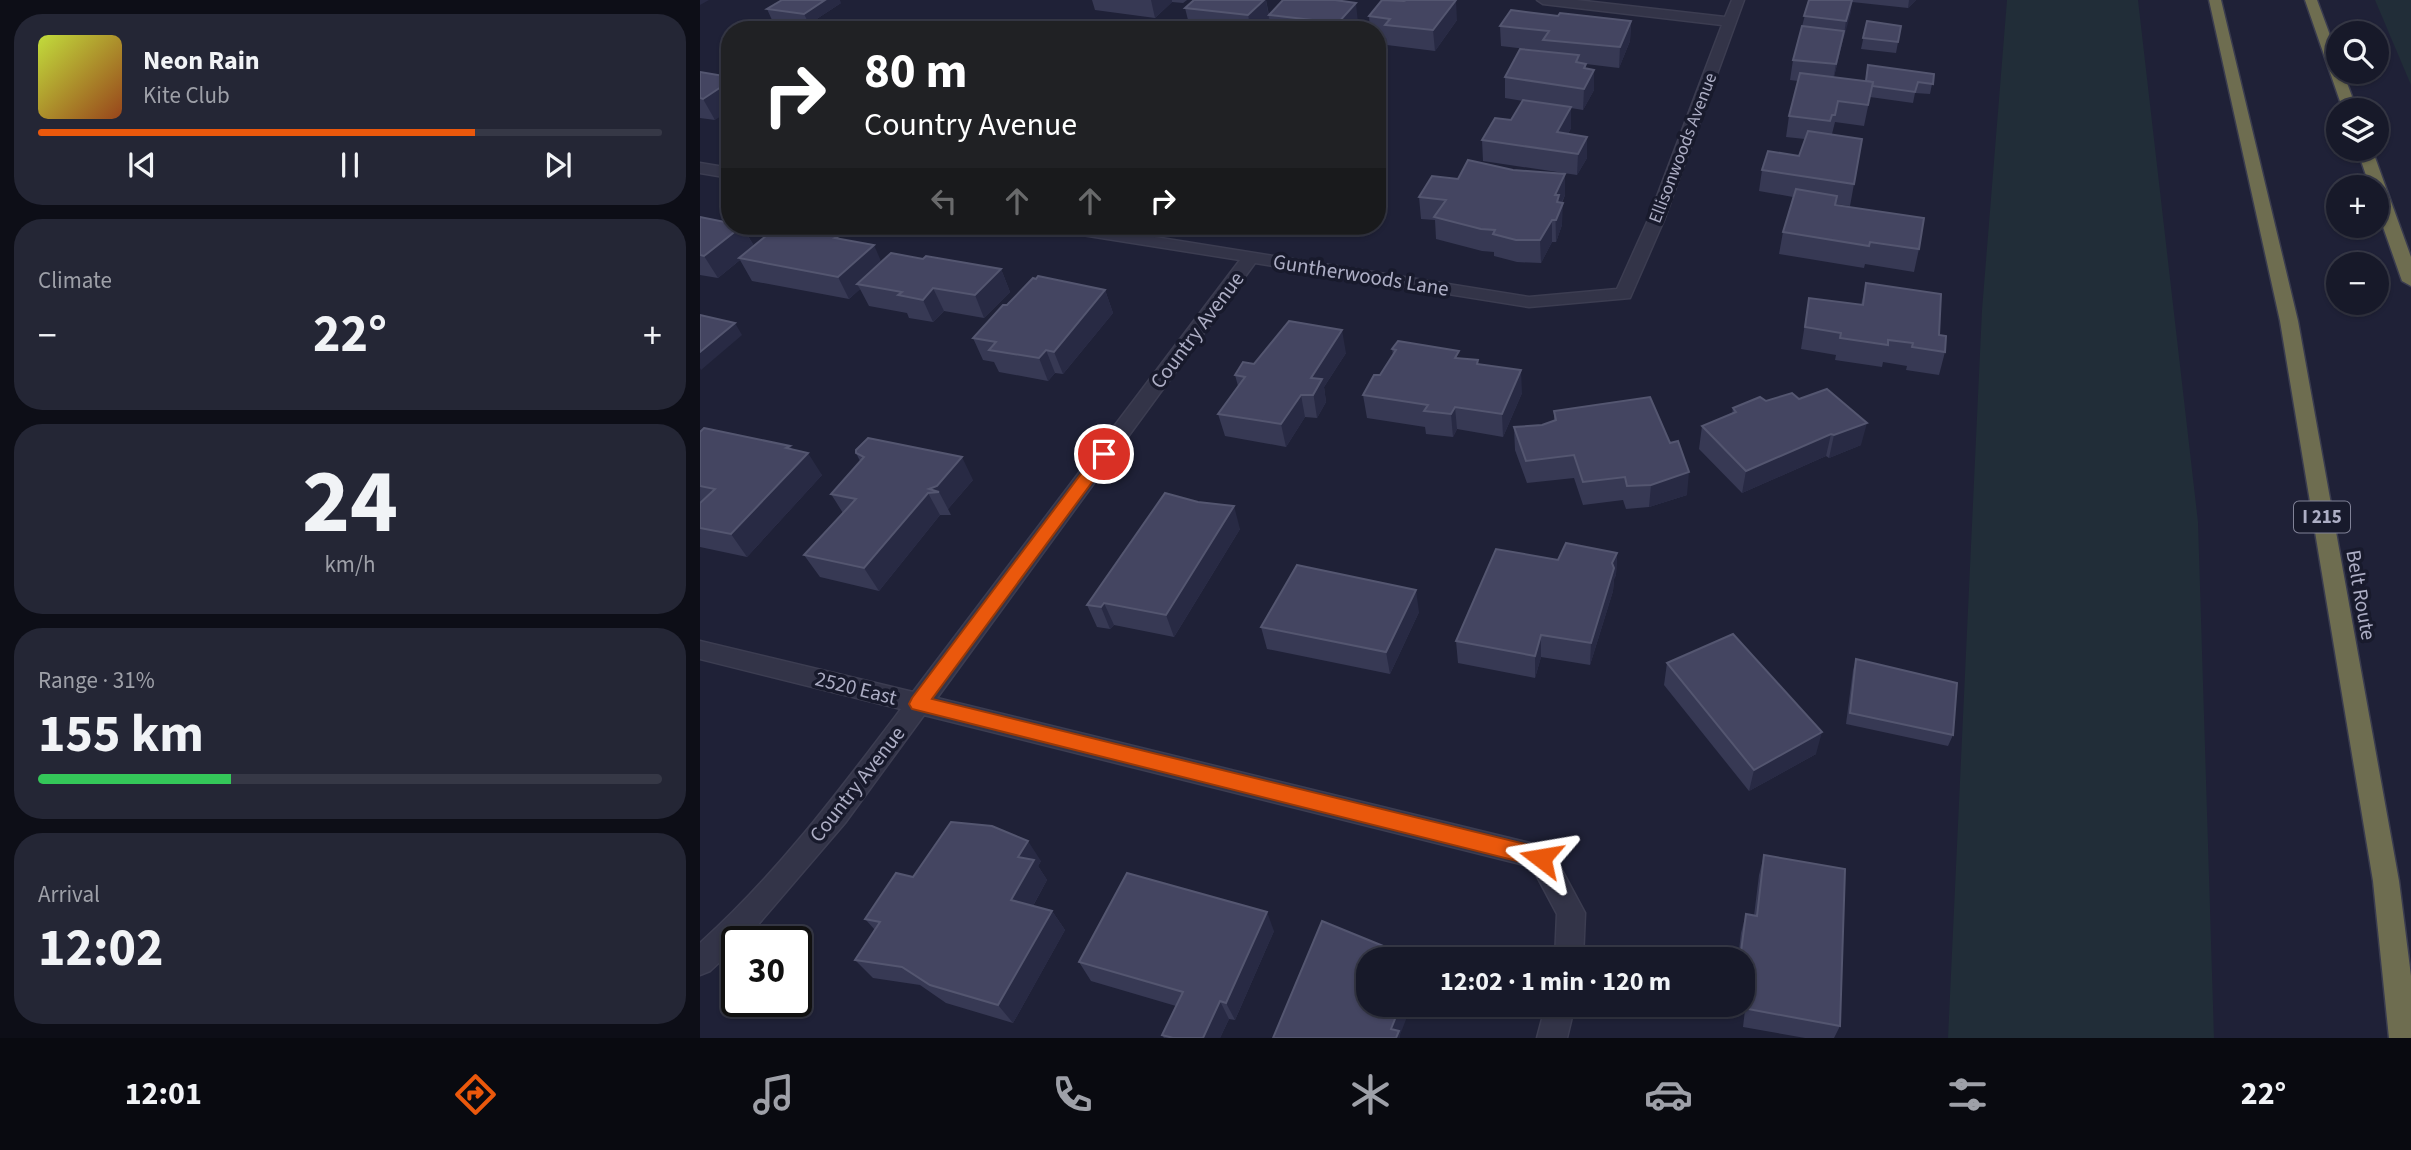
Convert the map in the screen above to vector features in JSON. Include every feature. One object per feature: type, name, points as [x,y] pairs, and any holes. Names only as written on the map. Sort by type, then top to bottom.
[{"type":"highway","name":"Belt Route","points":[[2215,0],[2289,321],[2386,881],[2404,1038]]},
{"type":"highway","points":[[2311,0],[2346,98]]},
{"type":"highway","points":[[2368,161],[2411,281]]},
{"type":"street","points":[[1543,0],[1730,22]]},
{"type":"street","name":"Ellisonwoods Avenue","points":[[1624,294],[1656,220],[1738,0]]},
{"type":"street","points":[[700,168],[721,172]]},
{"type":"street","name":"Guntherwoods Lane","points":[[1113,235],[1529,302],[1624,294]]},
{"type":"street","name":"Country Avenue","points":[[700,961],[740,925],[836,815],[1251,257]]},
{"type":"street","name":"2520 East","points":[[700,650],[1541,858],[1571,913],[1570,947]]},
{"type":"street","points":[[1552,1038],[1558,1017]]},
{"type":"shaded area","points":[[2007,0],[2138,0],[2198,522],[2214,1038],[1948,1038],[1982,310]]},
{"type":"shaded area","points":[[2375,0],[2411,0],[2411,85],[2389,33],[2389,21],[2384,21]]},
{"type":"building","points":[[782,0],[825,0],[804,14],[767,9]]},
{"type":"building","points":[[1194,0],[1264,0],[1248,15],[1185,8]]},
{"type":"building","points":[[1283,0],[1335,0],[1356,3],[1340,21],[1269,15]]},
{"type":"building","points":[[1382,0],[1456,0],[1433,30],[1386,25],[1390,19],[1369,16]]},
{"type":"building","points":[[1809,0],[1852,0],[1846,21],[1804,16]]},
{"type":"building","points":[[1511,10],[1631,21],[1620,47],[1543,40],[1549,31],[1500,26]]},
{"type":"building","points":[[1867,21],[1901,26],[1898,42],[1863,38]]},
{"type":"building","points":[[1802,26],[1844,31],[1836,64],[1793,60]]},
{"type":"building","points":[[1520,49],[1579,55],[1576,62],[1586,64],[1584,68],[1594,70],[1584,89],[1505,77]]},
{"type":"building","points":[[1868,65],[1934,74],[1933,84],[1918,82],[1915,92],[1872,86],[1873,82],[1866,81]]},
{"type":"building","points":[[700,72],[721,76],[721,87],[703,99],[700,98]]},
{"type":"building","points":[[1800,73],[1873,82],[1868,105],[1838,101],[1835,115],[1832,115],[1830,121],[1789,116]]},
{"type":"building","points":[[1523,100],[1571,107],[1557,132],[1587,137],[1578,154],[1482,140],[1495,118],[1511,120]]},
{"type":"building","points":[[1808,131],[1862,139],[1854,184],[1762,170],[1768,151],[1799,156]]},
{"type":"building","points":[[1468,160],[1513,170],[1565,174],[1555,195],[1559,195],[1557,202],[1563,203],[1556,220],[1552,220],[1540,240],[1516,240],[1493,234],[1495,230],[1434,217],[1446,200],[1419,197],[1432,176],[1458,179]]},
{"type":"building","points":[[1796,189],[1837,196],[1835,205],[1924,218],[1919,249],[1870,242],[1869,246],[1783,232]]},
{"type":"building","points":[[700,217],[721,221],[721,235],[731,235],[704,256],[700,255]]},
{"type":"building","points":[[767,235],[833,235],[839,236],[835,238],[874,245],[838,277],[739,258]]},
{"type":"building","points":[[891,253],[1001,269],[975,295],[933,288],[923,300],[898,295],[902,292],[857,284]]},
{"type":"building","points":[[1038,276],[1105,290],[1054,352],[1046,350],[1039,358],[989,350],[996,342],[973,338],[1003,305],[1007,305]]},
{"type":"building","points":[[1866,283],[1941,294],[1939,335],[1946,336],[1945,352],[1912,347],[1913,343],[1888,340],[1888,345],[1840,338],[1841,333],[1805,327],[1809,298],[1863,305]]},
{"type":"building","points":[[700,315],[735,323],[700,352]]},
{"type":"building","points":[[1289,321],[1342,330],[1311,378],[1322,379],[1313,395],[1301,395],[1281,424],[1218,414],[1245,377],[1235,375],[1243,362],[1254,364]]},
{"type":"building","points":[[1398,341],[1459,351],[1455,358],[1478,360],[1477,364],[1521,370],[1502,414],[1455,407],[1451,414],[1424,411],[1428,405],[1363,395],[1374,375],[1380,375],[1396,350],[1392,349]]},
{"type":"building","points":[[1827,389],[1867,423],[1831,434],[1746,471],[1702,426],[1736,412],[1733,408],[1760,397],[1766,401],[1792,393],[1799,399]]},
{"type":"building","points":[[1650,397],[1670,443],[1678,441],[1689,472],[1651,485],[1627,486],[1625,477],[1583,482],[1574,455],[1526,461],[1514,427],[1542,425],[1556,420],[1554,411]]},
{"type":"building","points":[[704,428],[790,446],[786,448],[808,453],[731,534],[700,528],[700,503],[715,489],[700,486],[700,432]]},
{"type":"building","points":[[868,438],[962,457],[937,486],[929,489],[939,492],[928,493],[864,568],[804,555],[856,499],[831,494],[864,457],[856,453],[856,450]]},
{"type":"building","points":[[1165,493],[1198,502],[1234,506],[1166,615],[1104,603],[1101,607],[1087,605]]},
{"type":"building","points":[[1566,543],[1617,553],[1591,643],[1541,635],[1535,656],[1456,641],[1496,549],[1558,560]]},
{"type":"building","points":[[1297,565],[1416,590],[1386,652],[1261,627]]},
{"type":"building","points":[[1733,634],[1822,732],[1754,770],[1667,663]]},
{"type":"building","points":[[1856,659],[1957,683],[1953,735],[1850,713]]},
{"type":"building","points":[[951,822],[992,826],[1028,841],[1018,857],[1034,860],[1011,900],[1052,911],[998,1005],[930,985],[902,967],[855,960],[880,922],[865,919],[896,873],[913,877]]},
{"type":"building","points":[[1764,855],[1845,869],[1840,1026],[1755,1010],[1755,947],[1742,947],[1746,914],[1757,916]]},
{"type":"building","points":[[1127,873],[1267,912],[1226,1003],[1220,1001],[1203,1038],[1173,1038],[1162,1035],[1183,992],[1079,962]]},
{"type":"building","points":[[1322,921],[1386,947],[1356,947],[1356,1017],[1396,1017],[1391,1029],[1399,1031],[1396,1038],[1273,1038]]},
{"type":"route","points":[[1104,454],[918,704],[1541,858]]}]
